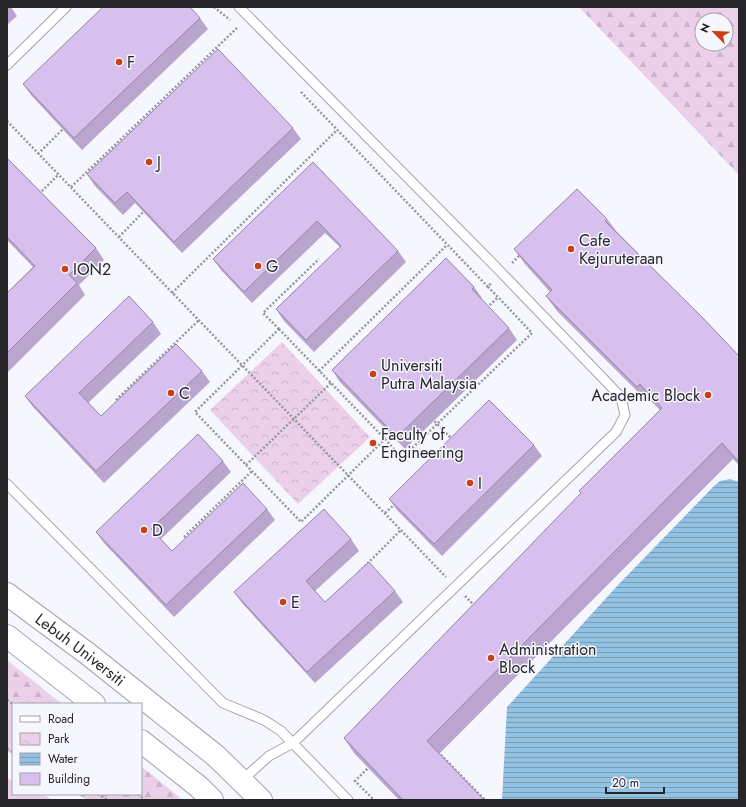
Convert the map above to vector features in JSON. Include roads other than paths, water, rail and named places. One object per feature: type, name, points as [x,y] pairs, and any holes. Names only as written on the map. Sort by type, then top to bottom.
[{"type":"street","name":"Lebuh Universiti","points":[[7,594],[88,654],[210,751],[261,800]]},
{"type":"street","points":[[7,636],[93,703]]},
{"type":"street","points":[[142,742],[199,787],[212,800]]},
{"type":"street","points":[[221,800],[241,781]]},
{"type":"lane","points":[[7,65],[66,7]]},
{"type":"lane","points":[[239,7],[494,265],[621,397],[625,415],[616,432],[293,743],[269,756],[241,781]]},
{"type":"lane","points":[[7,484],[223,703],[264,720],[282,732],[348,800]]},
{"type":"water","points":[[730,479],[739,482],[739,800],[502,800],[507,707],[618,585],[715,485],[720,481]]},
{"type":"place","name":"F","points":[[119,62]]},
{"type":"place","name":"J","points":[[149,162]]},
{"type":"place","name":"Cafe Kejuruteraan","points":[[571,249]]},
{"type":"place","name":"G","points":[[258,266]]},
{"type":"place","name":"ION2","points":[[65,269]]},
{"type":"place","name":"Universiti Putra Malaysia","points":[[373,374]]},
{"type":"place","name":"C","points":[[171,393]]},
{"type":"place","name":"Academic Block","points":[[708,395]]},
{"type":"place","name":"Faculty of Engineering","points":[[373,443]]},
{"type":"place","name":"I","points":[[470,483]]},
{"type":"place","name":"D","points":[[144,530]]},
{"type":"place","name":"E","points":[[283,602]]},
{"type":"place","name":"Administration Block","points":[[491,658]]}]
